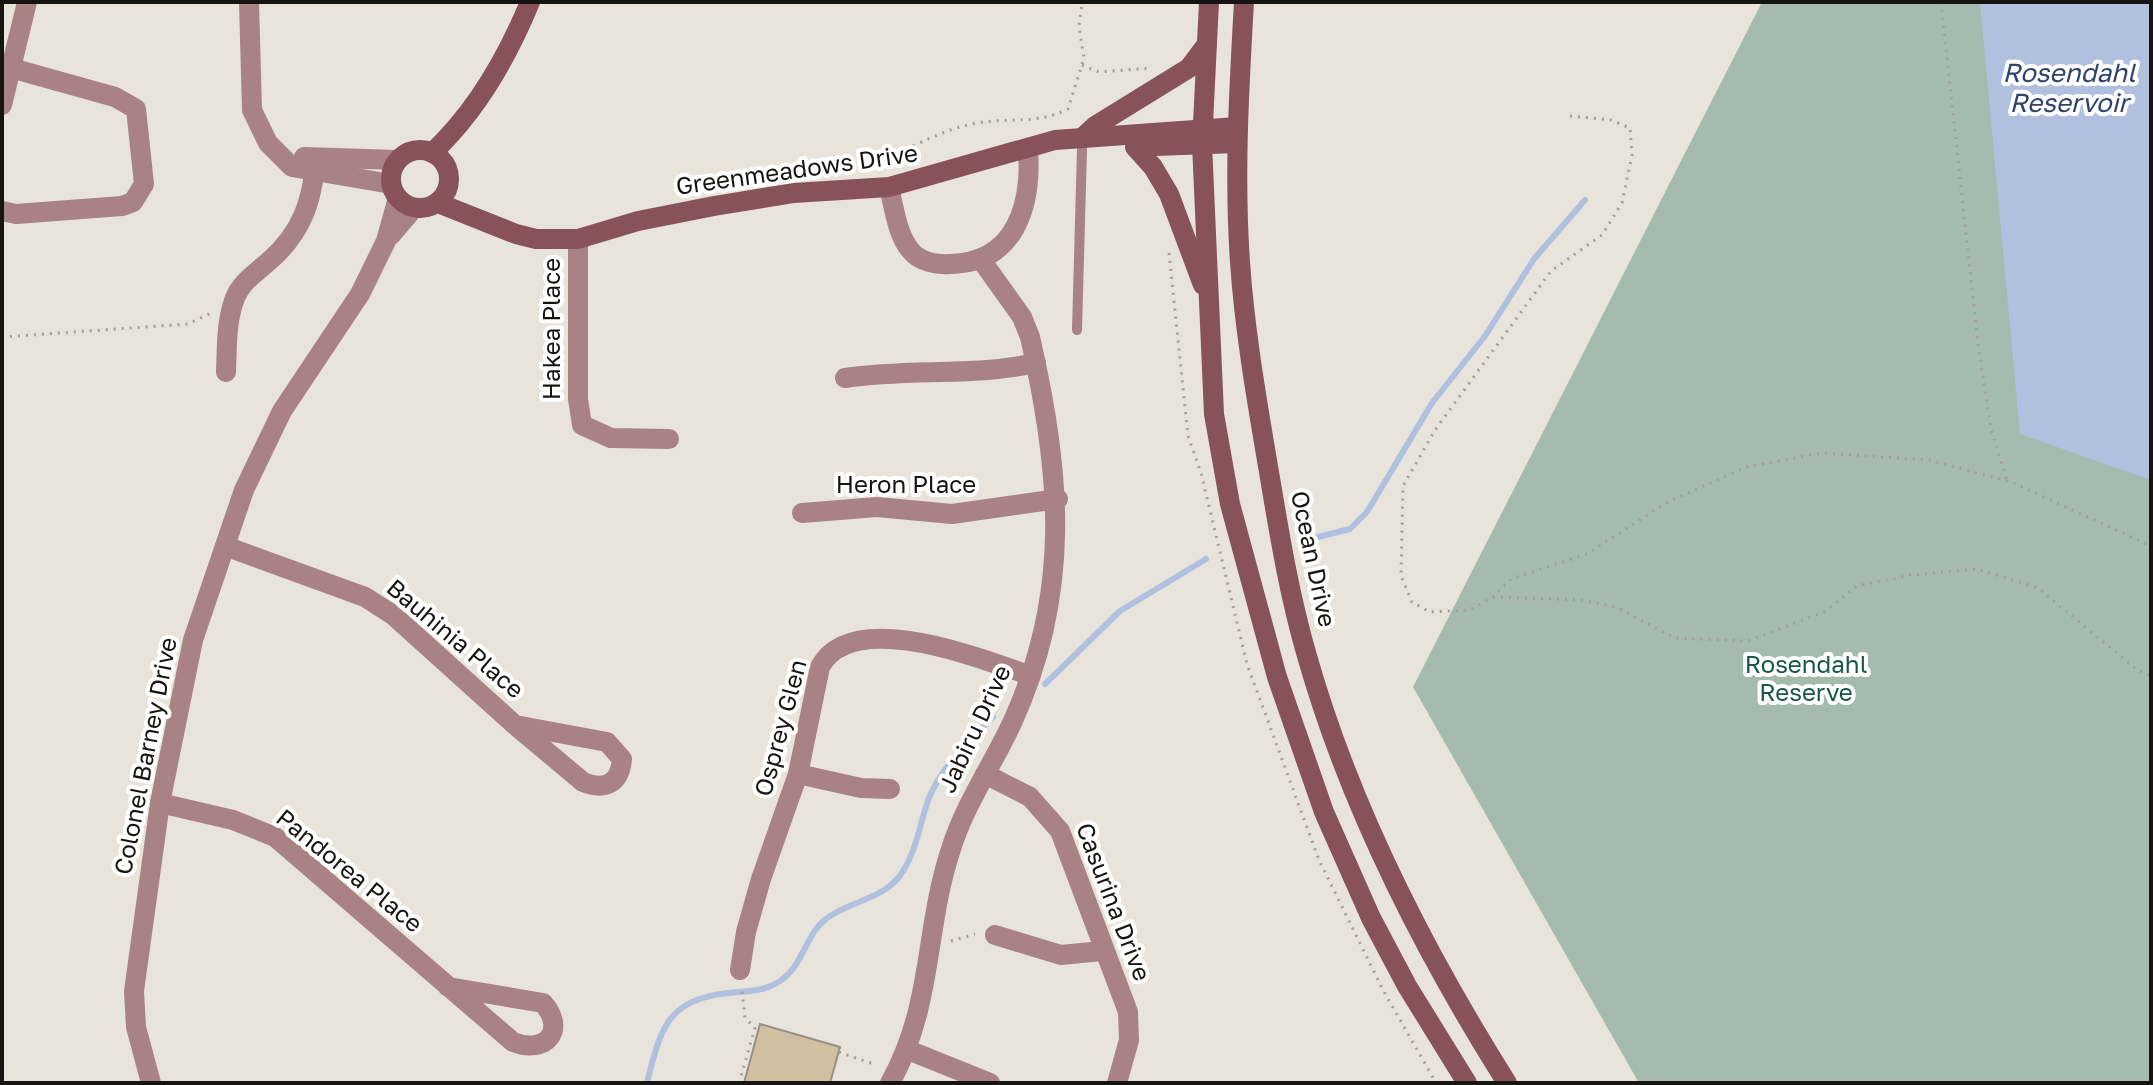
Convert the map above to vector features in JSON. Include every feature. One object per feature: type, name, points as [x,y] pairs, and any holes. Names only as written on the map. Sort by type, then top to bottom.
[{"type":"main road","points":[[437,157],[494,73],[530,2]]},
{"type":"main road","points":[[1209,2],[1203,137],[1209,295],[1214,414],[1230,504],[1286,704],[1324,812],[1371,918],[1407,986],[1467,1083]]},
{"type":"main road","name":"Ocean Drive","points":[[1244,2],[1237,135],[1240,263],[1252,372],[1280,538],[1307,657],[1350,776],[1413,919],[1468,1021],[1507,1083]]},
{"type":"main road","points":[[1082,144],[1095,126],[1189,68],[1207,44]]},
{"type":"main road","name":"Greenmeadows Drive","points":[[1082,144],[1237,135]]},
{"type":"main road","name":"Greenmeadows Drive","points":[[443,195],[490,225],[536,239],[578,239],[638,221],[714,206],[794,193],[889,187],[993,155],[1034,148],[1055,140],[1135,147],[1203,137]]},
{"type":"main road","points":[[1135,147],[1153,167],[1169,194],[1209,295]]},
{"type":"main road","points":[[414,151],[437,157],[449,174],[443,195],[401,197],[391,173],[398,160],[414,151]]},
{"type":"street","points":[[2,105],[27,2]]},
{"type":"street","points":[[249,2],[252,110],[259,129],[292,167],[398,160]]},
{"type":"street","points":[[2,211],[16,214],[122,206],[133,202],[144,184],[136,109],[115,97],[11,68]]},
{"type":"street","points":[[889,187],[902,236],[918,257],[941,264],[982,261],[1007,239],[1021,220],[1034,148]]},
{"type":"street","points":[[316,165],[401,197]]},
{"type":"street","points":[[226,372],[230,313],[245,282],[284,248],[304,220],[316,165]]},
{"type":"street","name":"Colonel Barney Drive","points":[[151,1083],[136,1027],[134,991],[160,803],[193,640],[244,490],[282,411],[360,294],[386,241],[401,197]]},
{"type":"street","name":"Hakea Place","points":[[578,239],[578,399],[582,425],[611,438],[669,439]]},
{"type":"street","name":"Jabiru Drive","points":[[893,1079],[908,1050],[920,1011],[950,851],[1012,722],[1042,638],[1053,579],[1058,499],[1036,363],[1022,317],[982,261]]},
{"type":"street","points":[[845,378],[882,373],[1005,370],[1036,363]]},
{"type":"street","name":"Heron Place","points":[[802,513],[877,507],[952,514],[1058,499]]},
{"type":"street","name":"Bauhinia Place","points":[[225,546],[365,597],[393,615],[515,725],[583,782],[596,788],[612,784],[621,773],[622,759],[618,749],[607,742],[515,725]]},
{"type":"street","name":"Osprey Glen","points":[[740,970],[746,932],[761,879],[798,774],[820,667],[834,649],[865,641],[906,641],[947,648],[1029,675]]},
{"type":"street","points":[[798,774],[861,788],[890,789]]},
{"type":"street","name":"Casurina Drive","points":[[985,774],[1030,797],[1060,831],[1102,951],[1117,982],[1130,1027],[1117,1083]]},
{"type":"street","name":"Pandorea Place","points":[[160,803],[233,820],[275,837],[499,1033],[530,1049],[548,1039],[553,1014],[543,1003],[448,987]]},
{"type":"street","points":[[995,935],[1061,955],[1102,951]]},
{"type":"street","points":[[908,1050],[990,1083]]},
{"type":"lane","points":[[1077,330],[1082,144]]},
{"type":"path","points":[[913,146],[949,129],[979,122],[1047,120],[1068,109],[1082,65],[1082,2]]},
{"type":"path","points":[[1941,2],[1956,167],[1978,344],[1991,429],[2007,481]]},
{"type":"path","points":[[1082,65],[1099,72],[1152,68],[1166,82]]},
{"type":"path","points":[[1570,116],[1611,120],[1630,128],[1632,155],[1622,203],[1602,235],[1551,271],[1435,430],[1403,486],[1401,576],[1412,602],[1430,612],[1469,610],[1493,597],[1511,579],[1587,554],[1666,503],[1746,467],[1822,453],[1929,460],[2007,481],[2151,546]]},
{"type":"path","points":[[2,337],[188,324],[215,311],[230,313]]},
{"type":"path","points":[[1493,597],[1581,600],[1616,607],[1675,638],[1748,641],[1824,612],[1857,586],[1911,575],[1977,569],[2038,588],[2136,669],[2151,676]]},
{"type":"path","points":[[932,945],[967,935],[995,935]]},
{"type":"path","points":[[739,1083],[755,1028],[745,1018],[743,1001]]},
{"type":"path","points":[[839,1052],[893,1079]]},
{"type":"green space","name":"Rosendahl Reserve","points":[[1762,2],[2151,2],[2151,1083],[1639,1083],[1413,687]]},
{"type":"water","name":"Rosendahl Reservoir","points":[[1980,2],[2151,2],[2151,480],[2020,434]]},
{"type":"building","points":[[760,1024],[840,1047],[830,1083],[744,1083]]},
{"type":"waterway","points":[[1314,538],[1350,529],[1367,512],[1432,403],[1485,336],[1534,259],[1585,200]]},
{"type":"waterway","points":[[1045,684],[1120,611],[1206,559]]},
{"type":"waterway","points":[[647,1083],[665,1028],[684,1006],[698,999],[757,990],[779,982],[796,964],[814,932],[826,919],[882,891],[899,877],[914,848],[934,787],[957,754],[993,717]]}]
